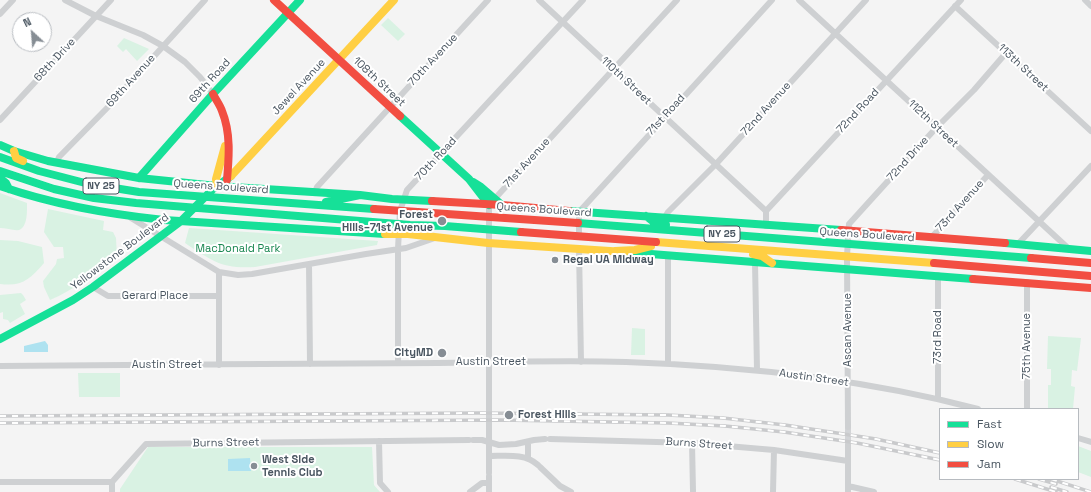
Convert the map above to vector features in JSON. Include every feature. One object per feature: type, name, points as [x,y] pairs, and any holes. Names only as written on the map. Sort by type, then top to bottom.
[{"type":"street","points":[[0,14],[13,0]]},
{"type":"street","points":[[65,0],[96,16],[143,35],[163,46],[185,62],[200,77],[213,94],[223,112],[228,136],[229,153],[227,180]]},
{"type":"street","name":"68th Drive","points":[[0,120],[111,0]]},
{"type":"street","name":"69th Avenue","points":[[57,162],[59,157],[109,106],[205,0]]},
{"type":"street","name":"108th Street","points":[[274,0],[469,179],[492,202]]},
{"type":"street","name":"69th Road","points":[[139,178],[213,94],[300,0]]},
{"type":"street","name":"Jewel Avenue","points":[[206,196],[217,186],[227,180],[394,0]]},
{"type":"street","name":"70th Avenue","points":[[315,192],[317,187],[488,0]]},
{"type":"street","name":"110th Street","points":[[538,0],[766,210]]},
{"type":"street","name":"70th Road","points":[[398,363],[398,249],[400,211],[407,190],[583,0]]},
{"type":"street","name":"71st Avenue","points":[[492,202],[677,0]]},
{"type":"street","name":"71st Road","points":[[579,212],[772,0]]},
{"type":"street","name":"112th Street","points":[[799,0],[936,128],[1068,248]]},
{"type":"street","name":"72nd Avenue","points":[[665,217],[668,212],[716,164],[866,0]]},
{"type":"street","name":"72nd Road","points":[[766,210],[961,0]]},
{"type":"street","points":[[1085,0],[1091,6]]},
{"type":"street","name":"113th Street","points":[[955,6],[1091,131]]},
{"type":"street","name":"72nd Drive","points":[[848,231],[849,224],[936,128],[974,90],[1006,53]]},
{"type":"street","points":[[217,186],[216,179],[228,136]]},
{"type":"street","name":"Queens Boulevard","points":[[0,145],[14,151],[109,173],[139,178],[217,186],[360,195],[403,200],[492,202],[502,206],[665,217],[1091,251]]},
{"type":"street","points":[[14,151],[16,158],[31,164],[38,170]]},
{"type":"street","name":"Queens Boulevard","points":[[0,157],[38,170],[89,184],[114,188],[226,199],[579,223],[1090,263]]},
{"type":"street","points":[[1018,244],[1091,166]]},
{"type":"street","name":"Queens Boulevard","points":[[0,171],[54,189],[94,198],[136,203],[666,244],[847,256],[1091,276]]},
{"type":"street","name":"73rd Avenue","points":[[931,238],[988,175]]},
{"type":"street","points":[[0,178],[6,183],[9,189]]},
{"type":"street","points":[[0,186],[34,198],[77,208],[128,216],[181,221],[399,234],[1091,288]]},
{"type":"street","points":[[307,204],[340,200],[344,197],[360,195]]},
{"type":"street","name":"Yellowstone Boulevard","points":[[0,339],[73,300],[94,287],[181,221],[206,196]]},
{"type":"street","points":[[489,492],[488,230],[492,202]]},
{"type":"street","points":[[766,210],[766,226]]},
{"type":"street","points":[[579,212],[579,237]]},
{"type":"street","points":[[128,216],[219,272],[245,275],[406,248],[435,238]]},
{"type":"street","points":[[646,216],[656,224],[684,227],[708,233]]},
{"type":"street","points":[[847,256],[848,231]]},
{"type":"street","points":[[616,251],[635,250],[666,244]]},
{"type":"street","points":[[579,248],[581,362]]},
{"type":"street","points":[[724,248],[762,256],[772,263]]},
{"type":"street","points":[[668,255],[668,364]]},
{"type":"street","name":"Ascan Avenue","points":[[847,256],[848,427]]},
{"type":"street","points":[[754,262],[757,370]]},
{"type":"street","points":[[309,264],[310,364]]},
{"type":"street","points":[[219,272],[219,365]]},
{"type":"street","name":"73rd Road","points":[[938,275],[938,398]]},
{"type":"street","name":"75th Avenue","points":[[1027,282],[1027,408]]},
{"type":"street","name":"Gerard Place","points":[[94,287],[108,296],[218,296]]},
{"type":"street","name":"Austin Street","points":[[0,366],[489,362],[668,364],[757,370],[799,375],[938,398],[974,408]]},
{"type":"street","points":[[1079,438],[1091,442],[1091,438]]},
{"type":"street","name":"Burns Street","points":[[112,482],[146,444],[482,440],[499,445],[520,444],[534,440],[548,439],[692,443],[774,450],[848,461]]},
{"type":"street","points":[[379,442],[380,483],[388,492]]},
{"type":"street","points":[[528,442],[528,458]]},
{"type":"street","points":[[692,443],[693,492]]},
{"type":"street","points":[[848,444],[848,489],[874,492]]},
{"type":"street","points":[[773,492],[774,450]]},
{"type":"street","points":[[489,456],[520,456],[528,458],[539,466],[560,486],[571,492]]},
{"type":"street","points":[[0,482],[112,482],[112,492]]},
{"type":"street","points":[[470,492],[482,483],[489,483]]},
{"type":"street","points":[[560,486],[563,492]]},
{"type":"green space","points":[[388,18],[405,34],[398,41],[381,25]]},
{"type":"green space","points":[[124,38],[149,49],[137,61],[126,49],[123,52],[117,46]]},
{"type":"green space","points":[[0,193],[27,203],[27,214],[24,226],[19,230],[0,228]]},
{"type":"green space","points":[[48,209],[104,221],[103,230],[113,232],[116,238],[117,257],[76,286],[50,300],[43,281],[56,264],[57,259],[64,258],[63,247],[54,247],[44,232]]},
{"type":"green space","name":"MacDonald Park","points":[[189,228],[378,241],[377,245],[255,267],[234,267],[210,259],[185,243]]},
{"type":"green space","points":[[0,240],[18,241],[42,247],[44,263],[25,281],[8,285],[0,284]]},
{"type":"green space","points":[[21,293],[26,300],[20,304],[25,314],[10,323],[8,320],[3,319],[3,312],[0,313],[0,295]]},
{"type":"green space","points":[[632,328],[645,329],[645,355],[631,355]]},
{"type":"green space","points":[[1048,336],[1081,338],[1077,371],[1072,370],[1071,386],[1075,387],[1073,408],[1048,408],[1048,385],[1051,385],[1051,369],[1047,369]]},
{"type":"green space","points":[[78,373],[120,373],[120,397],[79,397]]},
{"type":"green space","points":[[1079,446],[1091,451],[1091,477],[1079,472]]},
{"type":"green space","name":"West Side Tennis Club","points":[[148,447],[372,447],[374,485],[380,492],[120,492],[120,489]]},
{"type":"water","points":[[45,341],[48,345],[48,352],[24,352],[24,346]]},
{"type":"water","points":[[250,458],[251,471],[228,471],[228,459]]},
{"type":"tunnel","points":[[848,427],[848,444]]},
{"type":"railway","points":[[0,416],[478,413],[668,415],[723,418],[785,425],[876,439],[939,453]]},
{"type":"railway","points":[[0,423],[500,420],[668,423],[725,426],[784,432],[857,443],[939,460]]},
{"type":"railway","points":[[1018,480],[1056,492]]},
{"type":"railway","points":[[1042,480],[1056,484]]},
{"type":"railway","points":[[1054,480],[1091,492]]},
{"type":"railway","points":[[1051,487],[1067,492]]},
{"type":"traffic: fast","points":[[139,178],[213,94],[300,0]]},
{"type":"traffic: fast","points":[[400,116],[469,179],[489,205]]},
{"type":"traffic: fast","points":[[0,145],[14,151],[48,161],[139,178],[217,186],[432,201]]},
{"type":"traffic: fast","points":[[0,157],[39,171],[89,184],[139,192],[374,209]]},
{"type":"traffic: fast","points":[[0,171],[54,189],[94,198],[136,203],[410,225],[445,226],[521,232]]},
{"type":"traffic: fast","points":[[0,339],[73,300],[93,287],[181,221],[213,189],[231,176]]},
{"type":"traffic: fast","points":[[0,178],[6,183],[9,189]]},
{"type":"traffic: fast","points":[[473,182],[502,205]]},
{"type":"traffic: fast","points":[[0,186],[61,204],[143,218],[385,234]]},
{"type":"traffic: fast","points":[[326,202],[360,195]]},
{"type":"traffic: fast","points":[[569,211],[841,230]]},
{"type":"traffic: fast","points":[[646,216],[656,224],[666,225]]},
{"type":"traffic: fast","points":[[578,223],[1031,258]]},
{"type":"traffic: fast","points":[[1005,243],[1091,251]]},
{"type":"traffic: fast","points":[[625,252],[973,279]]},
{"type":"traffic: slow","points":[[231,176],[394,0]]},
{"type":"traffic: slow","points":[[217,186],[216,179],[225,146]]},
{"type":"traffic: slow","points":[[14,151],[16,158],[23,161]]},
{"type":"traffic: slow","points":[[385,234],[408,234],[488,243],[625,252]]},
{"type":"traffic: slow","points":[[656,242],[934,263]]},
{"type":"traffic: slow","points":[[615,251],[635,250],[651,246]]},
{"type":"traffic: slow","points":[[753,254],[762,256],[772,263]]},
{"type":"traffic: jam","points":[[274,0],[400,116]]},
{"type":"traffic: jam","points":[[213,94],[221,109],[227,128],[229,154],[227,180]]},
{"type":"traffic: jam","points":[[432,201],[569,211]]},
{"type":"traffic: jam","points":[[374,209],[578,223]]},
{"type":"traffic: jam","points":[[841,230],[1005,243]]},
{"type":"traffic: jam","points":[[521,232],[656,242]]},
{"type":"traffic: jam","points":[[1031,258],[1091,263]]},
{"type":"traffic: jam","points":[[934,263],[1091,276]]},
{"type":"traffic: jam","points":[[973,279],[1091,288]]},
{"type":"place","name":"Forest Hills–71st Avenue","points":[[442,221]]},
{"type":"place","name":"Regal UA Midway","points":[[555,260]]},
{"type":"place","name":"CityMD","points":[[442,353]]},
{"type":"place","name":"Forest Hills","points":[[509,415]]},
{"type":"place","name":"West Side Tennis Club","points":[[254,466]]}]
